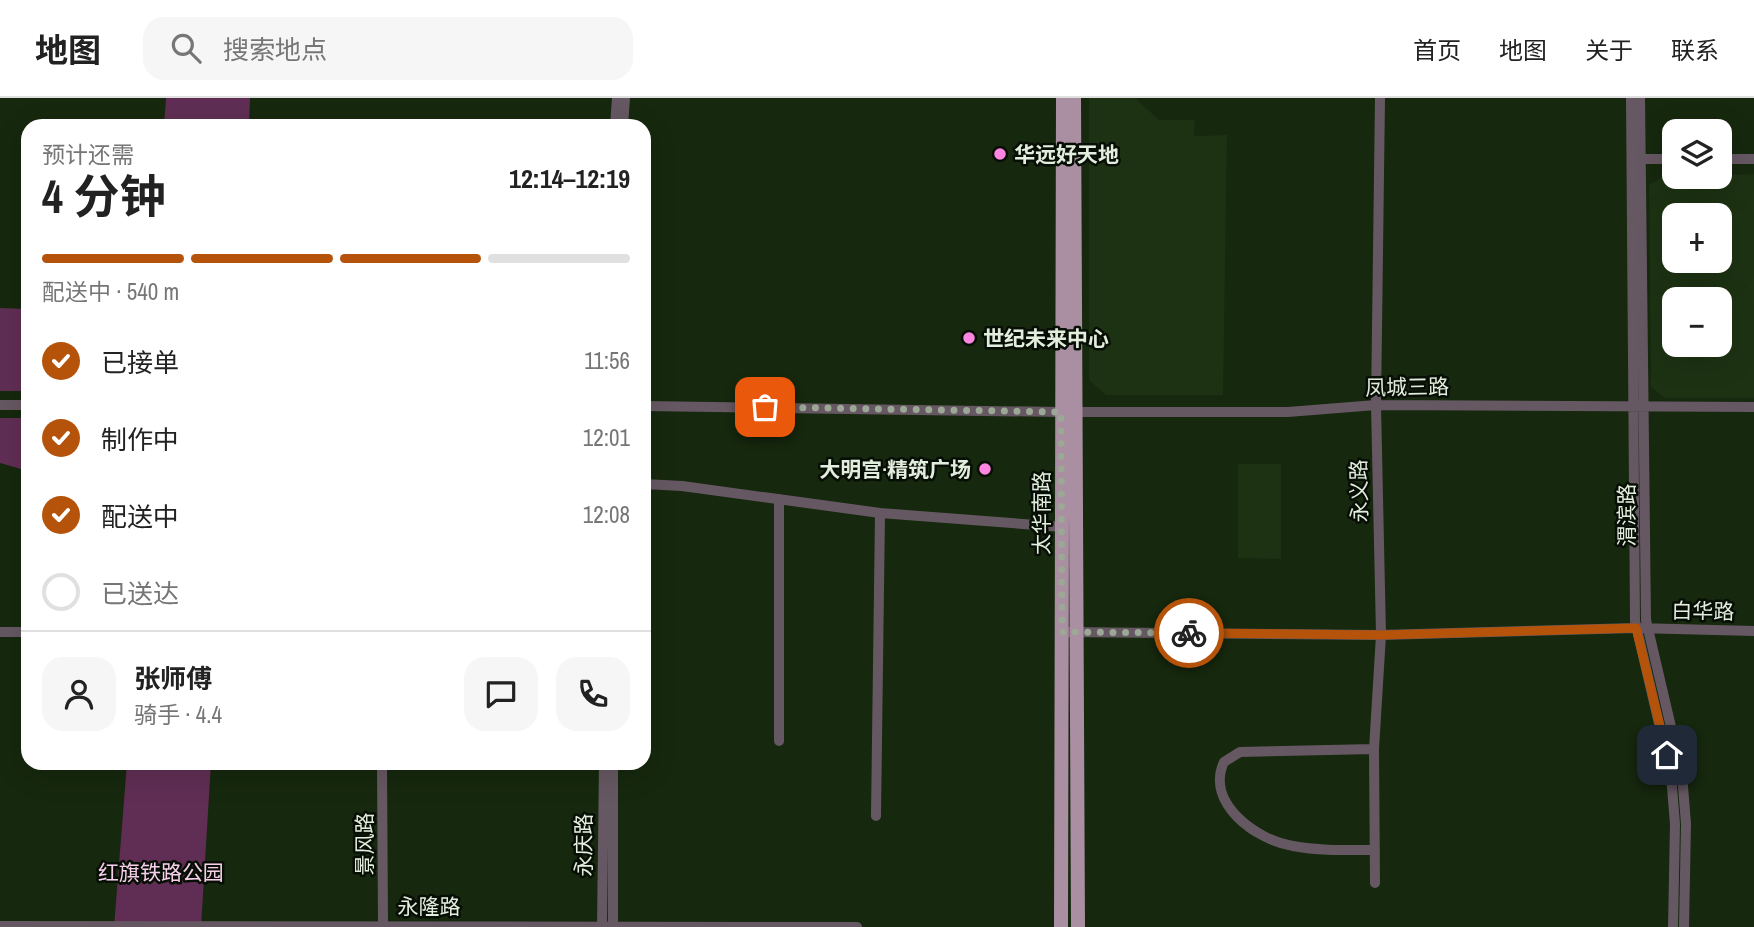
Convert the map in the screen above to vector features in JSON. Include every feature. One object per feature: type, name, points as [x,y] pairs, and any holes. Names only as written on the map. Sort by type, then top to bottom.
[{"type":"main road","name":"太华南路","points":[[1063,98],[1070,632],[1078,927]]},
{"type":"main road","name":"太华南路","points":[[1061,927],[1070,632],[1063,527],[1074,98]]},
{"type":"street","points":[[616,119],[617,98]]},
{"type":"street","points":[[624,119],[625,98]]},
{"type":"street","name":"永义路","points":[[1375,883],[1374,749],[1381,635],[1376,405],[1380,98]]},
{"type":"street","name":"渭滨路","points":[[1631,98],[1635,159],[1642,629],[1671,775],[1675,824],[1673,927]]},
{"type":"street","name":"渭滨路","points":[[1635,159],[1640,98]]},
{"type":"street","points":[[1635,159],[1662,159]]},
{"type":"street","points":[[1732,159],[1754,159]]},
{"type":"street","points":[[0,405],[21,405]]},
{"type":"street","name":"凤城三路","points":[[651,406],[1068,412],[1288,412],[1376,405],[1754,407]]},
{"type":"street","points":[[651,485],[880,513],[1063,527]]},
{"type":"street","points":[[779,499],[779,741]]},
{"type":"street","points":[[876,816],[880,513]]},
{"type":"street","name":"渭滨路","points":[[1642,629],[1682,774],[1686,824],[1684,927]]},
{"type":"street","name":"白华路","points":[[1070,632],[1381,635],[1642,629],[1754,631]]},
{"type":"street","points":[[0,632],[21,632]]},
{"type":"street","points":[[1374,749],[1240,752],[1224,762],[1219,785],[1231,811],[1270,838],[1292,846],[1375,850]]},
{"type":"street","name":"景风路","points":[[382,770],[383,925]]},
{"type":"street","name":"永庆路","points":[[604,770],[608,926]]},
{"type":"street","name":"永庆路","points":[[608,926],[613,770]]},
{"type":"street","name":"永隆路","points":[[0,926],[857,927]]},
{"type":"shaded area","points":[[1089,98],[1135,98],[1159,120],[1195,120],[1194,136],[1227,135],[1223,395],[1106,395],[1089,380]]},
{"type":"shaded area","points":[[1754,174],[1754,398],[1665,398],[1651,387],[1649,185],[1662,177],[1662,189],[1732,189],[1732,175]]},
{"type":"shaded area","points":[[1238,464],[1281,464],[1281,559],[1238,558]]},
{"type":"green space","points":[[166,98],[250,98],[249,119],[164,119]]},
{"type":"green space","points":[[0,308],[21,309],[21,391],[0,391]]},
{"type":"green space","points":[[0,418],[21,418],[21,469],[0,463]]},
{"type":"green space","name":"红旗铁路公园","points":[[126,770],[211,770],[201,927],[114,927]]},
{"type":"way so far","points":[[765,407],[1061,412],[1062,632],[1189,633]]},
{"type":"place","name":"华远好天地","points":[[1000,154]]},
{"type":"place","name":"世纪未来中心","points":[[969,338]]},
{"type":"place","name":"大明宫·精筑广场","points":[[985,469]]},
{"type":"route","points":[[1189,633],[1381,635],[1636,628],[1667,755]]}]
